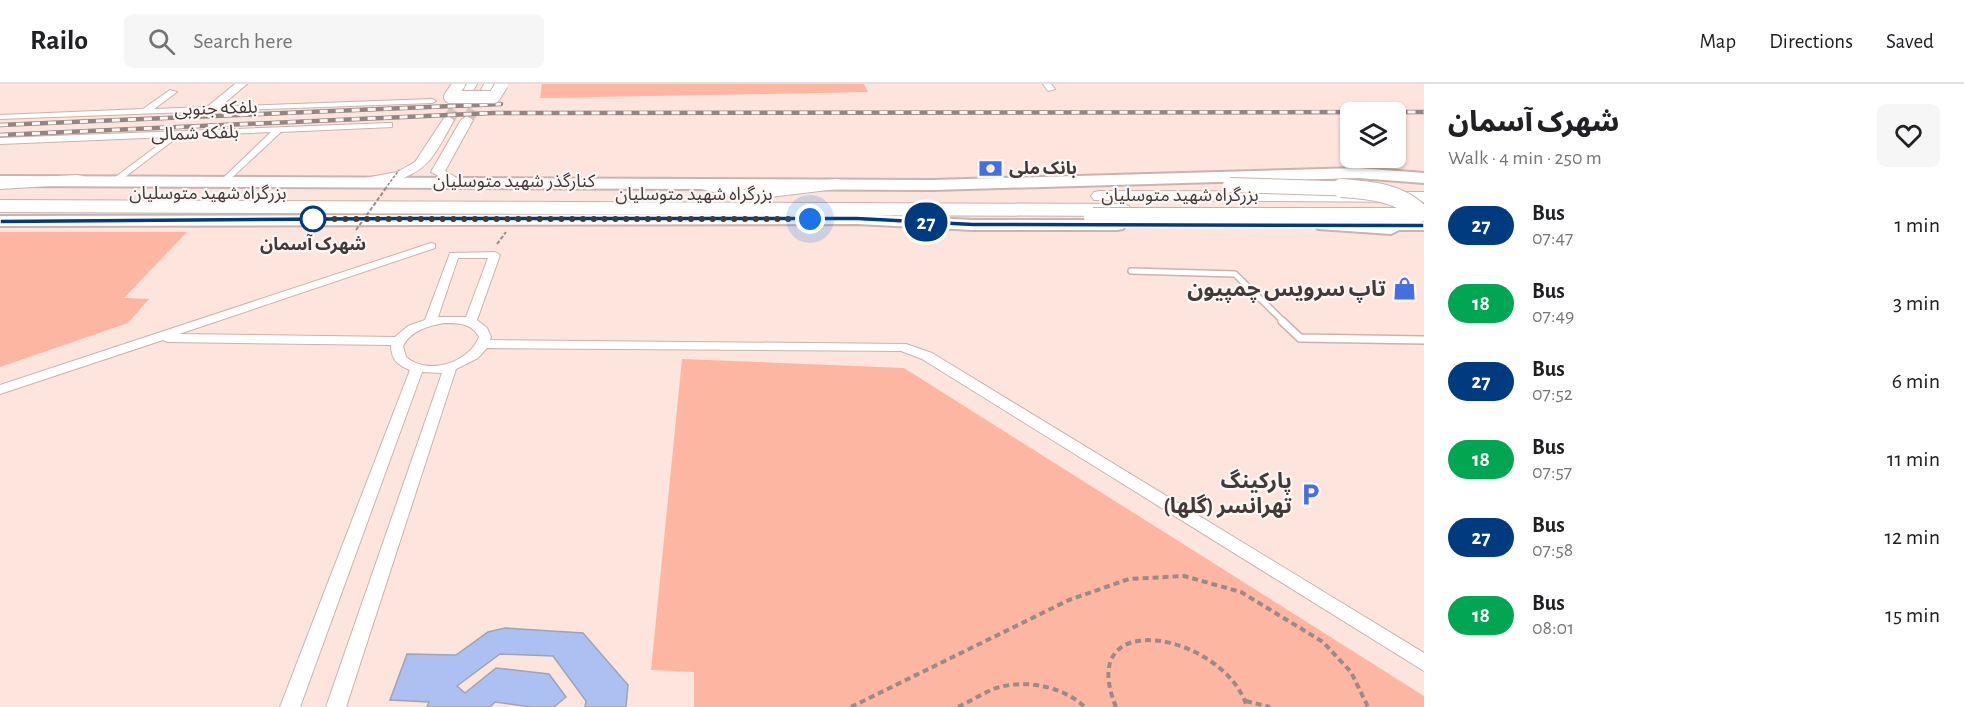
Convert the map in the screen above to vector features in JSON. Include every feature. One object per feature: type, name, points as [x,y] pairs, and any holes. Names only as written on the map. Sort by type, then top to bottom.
[{"type":"highway","points":[[0,182],[77,180]]},
{"type":"highway","points":[[704,184],[746,195],[836,184]]},
{"type":"highway","name":"بزرگراه شهید متوسلیان","points":[[0,194],[1424,197]]},
{"type":"highway","name":"بزرگراه شهید متوسلیان","points":[[0,206],[1424,210]]},
{"type":"highway","points":[[0,219],[100,221]]},
{"type":"main road","points":[[211,109],[242,84]]},
{"type":"main road","points":[[466,87],[450,97],[494,97],[502,84]]},
{"type":"main road","points":[[358,182],[396,178],[416,170],[448,120]]},
{"type":"main road","points":[[457,182],[438,172],[467,120]]},
{"type":"main road","name":"کنارگذر شهید متوسلیان","points":[[77,180],[933,185],[1041,180],[1358,173],[1424,178]]},
{"type":"main road","points":[[933,185],[1230,185],[1356,180],[1424,189]]},
{"type":"main road","points":[[857,219],[1394,218],[1415,216],[1420,213],[1413,203],[1381,191],[1230,185]]},
{"type":"main road","name":"کنارگذر شهید متوسلیان","points":[[100,221],[857,219],[973,225],[1424,225]]},
{"type":"main road","points":[[1324,225],[1424,233]]},
{"type":"street","points":[[144,111],[173,92]]},
{"type":"street","name":"بلفکه جنوبی","points":[[0,117],[432,101]]},
{"type":"street","name":"بلفکه شمالی","points":[[0,141],[389,125]]},
{"type":"street","points":[[225,181],[278,130]]},
{"type":"street","points":[[117,180],[176,135]]},
{"type":"street","points":[[0,390],[431,246]]},
{"type":"street","points":[[430,322],[454,255],[495,255],[470,322]]},
{"type":"street","points":[[458,319],[470,322],[482,331],[483,344],[472,357],[450,367],[417,368],[406,364],[399,357],[396,350],[400,341],[412,330],[430,322],[458,319]]},
{"type":"street","points":[[157,338],[400,341]]},
{"type":"street","points":[[483,344],[902,346],[927,356],[1424,663]]},
{"type":"street","points":[[336,707],[450,367]]},
{"type":"street","points":[[290,707],[417,368]]},
{"type":"lane","points":[[1131,271],[1235,274],[1300,338],[1424,340]]},
{"type":"path","points":[[356,230],[399,170]]},
{"type":"path","points":[[851,707],[1069,600],[1129,579],[1184,576],[1241,592],[1323,642],[1351,672],[1368,707]]},
{"type":"path","points":[[1116,707],[1109,695],[1105,676],[1109,660],[1119,648],[1127,644],[1154,639],[1176,643],[1198,653],[1218,667],[1235,685],[1245,700],[1246,707]]},
{"type":"path","points":[[958,707],[999,687],[1038,684],[1078,699],[1085,707]]},
{"type":"path","points":[[1245,700],[1270,707]]},
{"type":"shaded area","points":[[542,84],[864,84],[868,92],[540,98]]},
{"type":"shaded area","points":[[0,232],[187,232],[124,298],[149,299],[128,323],[0,367]]},
{"type":"shaded area","points":[[682,359],[904,368],[1424,696],[1424,707],[694,707],[694,672],[651,670]]},
{"type":"building","points":[[505,628],[583,633],[628,685],[626,707],[585,707],[586,701],[553,656],[500,654],[457,686],[465,693],[496,668],[549,674],[566,697],[554,707],[531,707],[495,702],[490,707],[427,707],[429,702],[390,700],[407,654],[456,655],[488,632]]},
{"type":"tunnel","points":[[448,120],[467,92]]},
{"type":"tunnel","points":[[467,120],[485,92]]},
{"type":"railway","points":[[0,125],[501,104]]},
{"type":"railway","points":[[0,135],[493,113],[1424,112]]},
{"type":"bus line","name":"27","points":[[0,221],[404,218],[857,219],[973,225],[1424,225]]},
{"type":"place","name":"بانک ملی","points":[[991,169]]},
{"type":"place","name":"شهرک آسمان","points":[[313,219]]},
{"type":"place","name":"تاپ سرویس چمپیون","points":[[1404,289]]},
{"type":"place","name":"پارکینگ تهرانسر (گلها)","points":[[1310,494]]},
{"type":"route","points":[[313,219],[810,219]]}]
